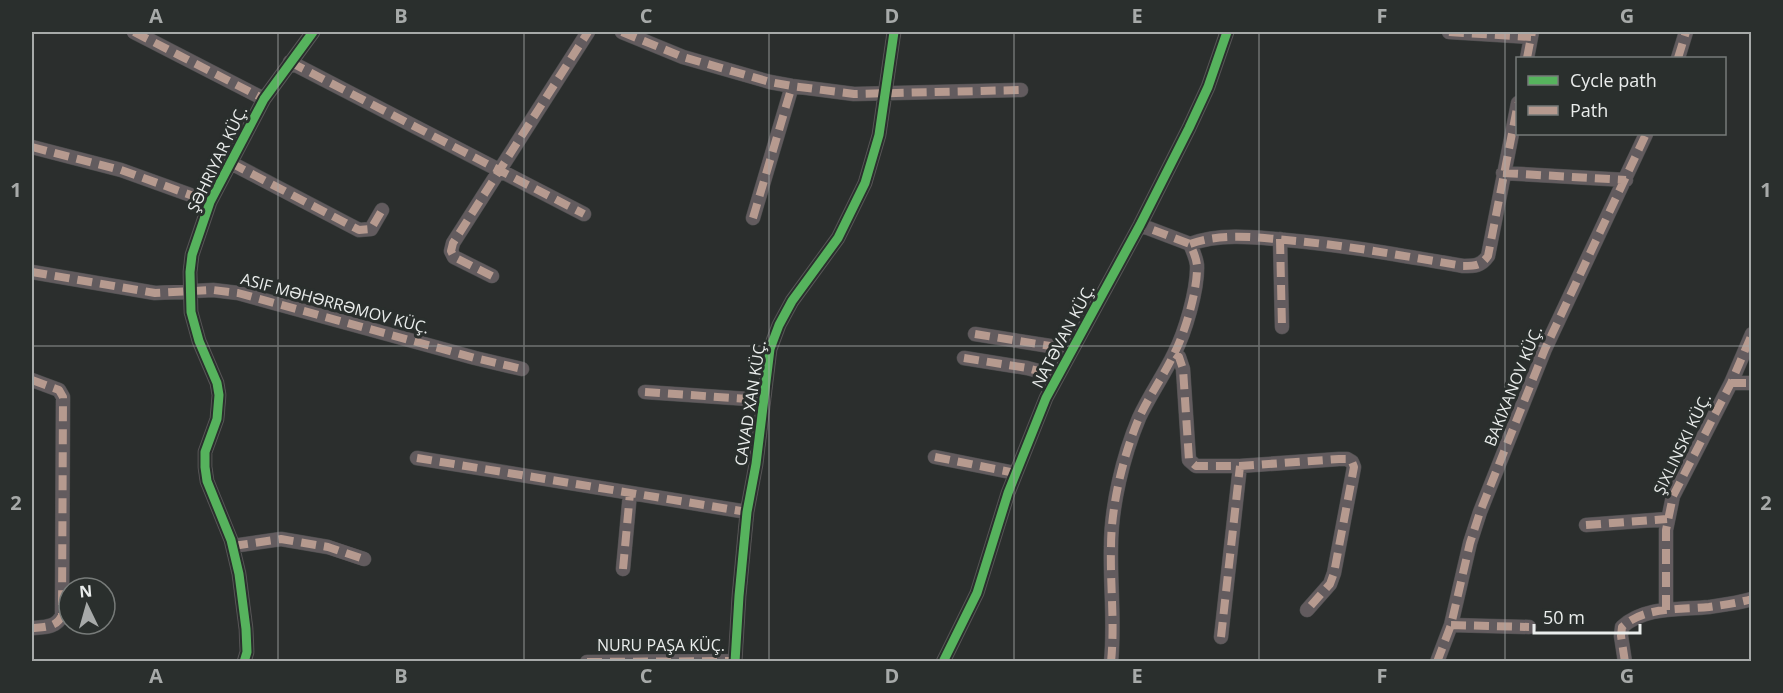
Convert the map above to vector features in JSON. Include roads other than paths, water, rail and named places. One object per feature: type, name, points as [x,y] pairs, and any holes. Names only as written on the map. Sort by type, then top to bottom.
[{"type":"street","points":[[134,32],[264,99]]},
{"type":"street","name":"ŞƏHRIYAR KÜÇ.","points":[[244,662],[247,652],[246,629],[239,574],[232,546],[207,481],[205,452],[217,419],[219,395],[217,383],[199,341],[190,312],[190,272],[192,255],[210,202],[264,99],[313,32]]},
{"type":"street","points":[[492,276],[454,257],[451,251],[453,243],[588,32]]},
{"type":"street","points":[[622,32],[683,57],[792,86],[854,94],[1021,90]]},
{"type":"street","name":"CAVAD XAN KÜÇ.","points":[[735,661],[747,512],[756,464],[770,349],[779,325],[792,301],[838,238],[865,183],[879,135],[894,32]]},
{"type":"street","name":"NATƏVAN KÜÇ.","points":[[943,662],[977,593],[1015,473],[1047,398],[1140,225],[1202,102],[1227,32]]},
{"type":"street","points":[[1449,32],[1532,34],[1527,57]]},
{"type":"street","points":[[1678,57],[1686,32]]},
{"type":"street","points":[[290,62],[584,214]]},
{"type":"street","points":[[753,218],[792,86]]},
{"type":"street","points":[[1140,225],[1190,244],[1215,237],[1255,237],[1333,244],[1463,266],[1477,266],[1488,256],[1516,112]]},
{"type":"street","points":[[1437,662],[1450,625],[1480,512],[1545,349],[1646,135]]},
{"type":"street","points":[[32,147],[121,170],[210,202]]},
{"type":"street","points":[[231,163],[359,230],[370,229],[382,210]]},
{"type":"street","points":[[1503,172],[1626,180]]},
{"type":"street","points":[[1280,239],[1282,327]]},
{"type":"street","points":[[1111,662],[1113,615],[1111,533],[1120,482],[1140,417],[1175,354],[1190,308],[1197,267],[1190,244]]},
{"type":"street","name":"ASIF MƏHƏRRƏMOV KÜÇ.","points":[[32,272],[155,293],[213,290],[238,293],[522,369]]},
{"type":"street","points":[[975,334],[1050,346],[1071,352]]},
{"type":"street","points":[[1666,610],[1667,519],[1672,496],[1731,383],[1752,334]]},
{"type":"street","points":[[1175,354],[1179,357],[1183,369],[1189,460],[1196,466],[1240,466],[1339,459],[1352,462],[1354,467],[1334,573],[1330,584],[1307,610]]},
{"type":"street","points":[[964,358],[1027,368],[1058,376]]},
{"type":"street","points":[[32,380],[59,390],[63,397],[62,615],[55,624],[32,628]]},
{"type":"street","points":[[1731,383],[1752,383]]},
{"type":"street","points":[[645,392],[763,399]]},
{"type":"street","points":[[935,457],[1015,473]]},
{"type":"street","points":[[417,458],[747,512]]},
{"type":"street","points":[[1221,637],[1240,466]]},
{"type":"street","points":[[623,569],[630,493]]},
{"type":"street","points":[[1586,525],[1667,519]]},
{"type":"street","points":[[232,546],[281,539],[328,547],[364,559]]},
{"type":"street","points":[[1626,662],[1621,636],[1622,627],[1630,619],[1666,610],[1710,607],[1752,599]]},
{"type":"street","points":[[1450,625],[1529,627]]},
{"type":"street","name":"NURU PAŞA KÜÇ.","points":[[587,662],[735,661]]}]
